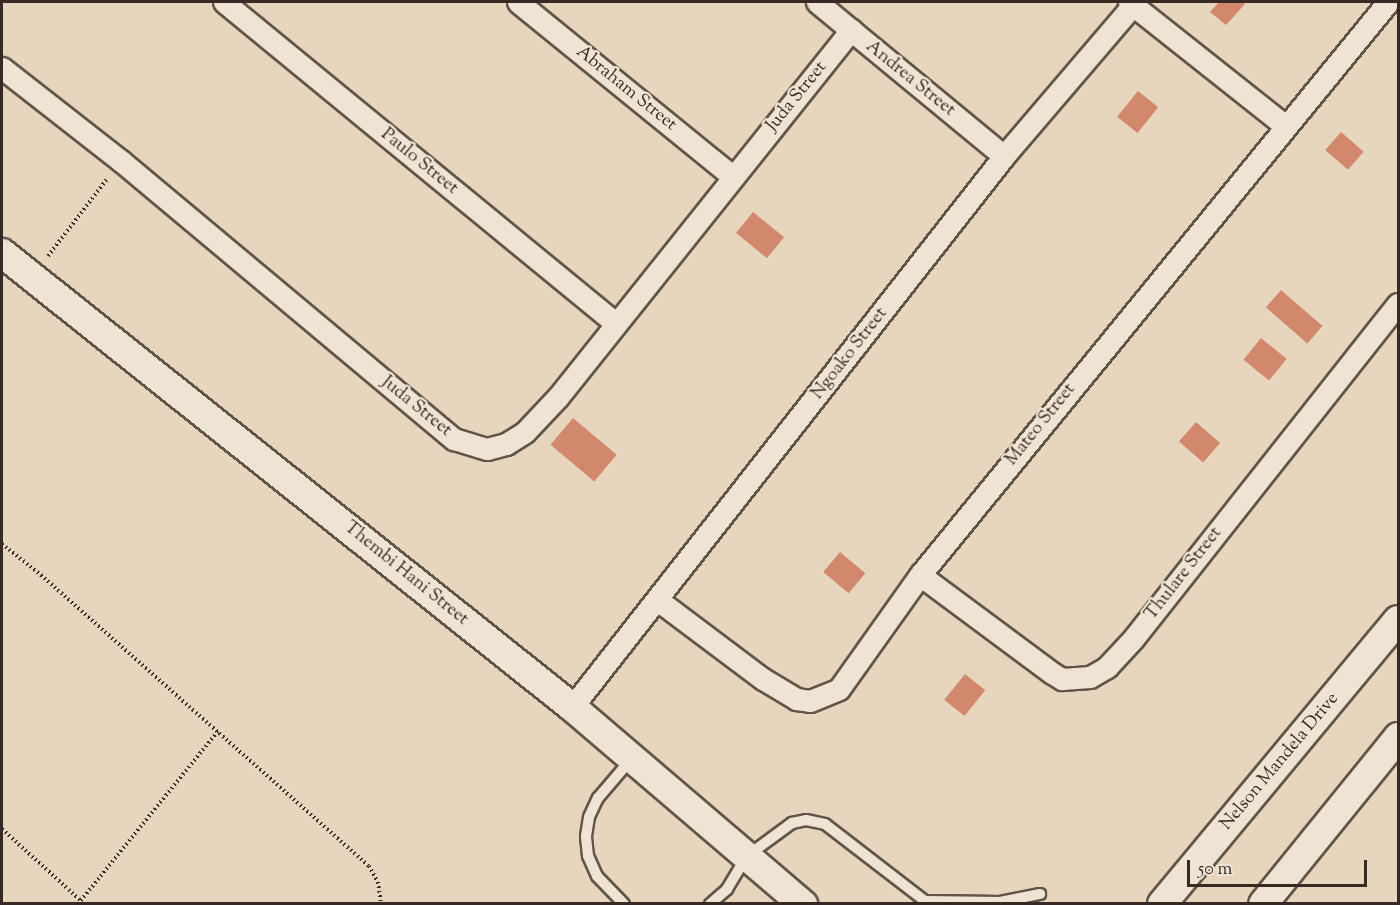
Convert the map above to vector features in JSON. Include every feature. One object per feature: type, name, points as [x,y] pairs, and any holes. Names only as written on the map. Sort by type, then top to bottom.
[{"type":"street","name":"Paulo Street","points":[[224,2],[614,322]]},
{"type":"street","name":"Abraham Street","points":[[518,2],[733,177]]},
{"type":"street","name":"Andrea Street","points":[[817,2],[1004,156]]},
{"type":"street","name":"Mateo Street","points":[[659,600],[762,680],[796,699],[810,701],[839,689],[850,679],[920,575],[1284,125],[1388,2]]},
{"type":"street","name":"Ngoako Street","points":[[573,707],[659,600],[1004,156],[1131,3],[1284,125]]},
{"type":"street","name":"Juda Street","points":[[2,68],[121,161],[454,439],[487,450],[506,444],[525,432],[558,397],[614,322],[851,30]]},
{"type":"street","name":"Thembi Hani Street","points":[[2,253],[573,707],[803,903]]},
{"type":"street","name":"Thulare Street","points":[[920,575],[1052,673],[1062,679],[1090,677],[1107,667],[1133,639],[1398,304]]},
{"type":"street","name":"Nelson Mandela Drive","points":[[1162,903],[1398,620]]},
{"type":"street","points":[[1263,903],[1398,737]]},
{"type":"lane","points":[[624,903],[597,876],[588,856],[586,836],[589,817],[598,798],[632,758]]},
{"type":"lane","points":[[710,903],[727,890],[747,856],[792,823],[806,820],[825,824],[925,901],[1000,902],[1040,894]]},
{"type":"path","points":[[32,277],[121,161]]},
{"type":"path","points":[[2,544],[218,731],[369,866],[378,882],[381,903]]},
{"type":"path","points":[[2,829],[80,902],[218,731]]},
{"type":"building","points":[[1219,2],[1245,4],[1226,25],[1210,12]]},
{"type":"building","points":[[1138,91],[1158,107],[1137,133],[1117,117]]},
{"type":"building","points":[[1341,132],[1364,152],[1348,170],[1325,150]]},
{"type":"building","points":[[753,212],[784,237],[767,258],[736,233]]},
{"type":"building","points":[[1281,290],[1323,326],[1307,343],[1266,307]]},
{"type":"building","points":[[1261,338],[1287,359],[1269,381],[1243,360]]},
{"type":"building","points":[[573,418],[617,455],[594,481],[551,445]]},
{"type":"building","points":[[1196,422],[1220,443],[1203,463],[1179,442]]},
{"type":"building","points":[[840,552],[865,573],[849,593],[823,572]]},
{"type":"building","points":[[965,674],[985,690],[964,716],[944,700]]}]
